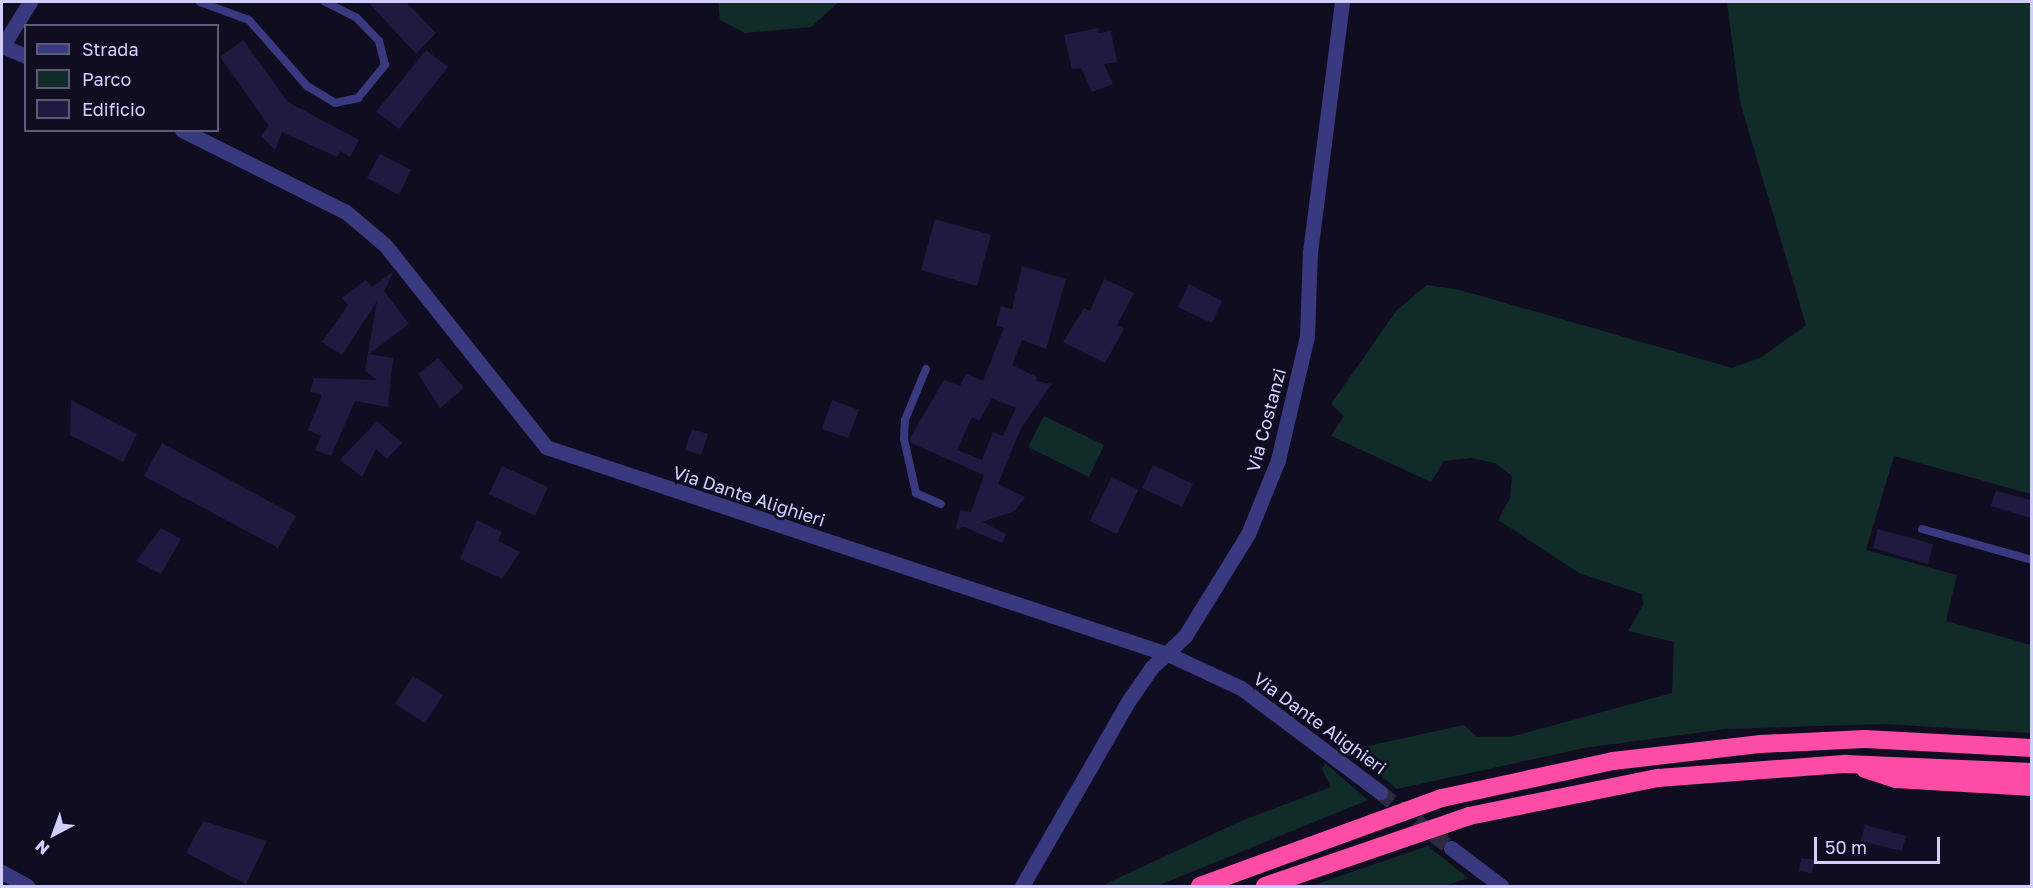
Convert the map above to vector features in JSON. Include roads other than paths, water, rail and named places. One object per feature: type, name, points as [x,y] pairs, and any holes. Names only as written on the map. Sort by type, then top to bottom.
[{"type":"highway","points":[[1200,886],[1431,801],[1613,760],[1831,740],[2031,748]]},
{"type":"highway","points":[[1846,764],[1896,779],[2031,788]]},
{"type":"highway","points":[[1264,886],[1378,843],[1549,797],[1708,772],[1846,764],[2031,772]]},
{"type":"street","points":[[24,55],[2,45],[30,2]]},
{"type":"street","name":"Via Costanzi","points":[[1022,886],[1129,700],[1151,668],[1170,655],[1248,534],[1278,460],[1307,336],[1310,252],[1342,2]]},
{"type":"street","name":"Via Dante Alighieri","points":[[186,132],[346,212],[386,245],[530,432],[555,452],[1170,655],[1241,688],[1380,792]]},
{"type":"street","points":[[1451,848],[1501,886]]},
{"type":"street","points":[[2,872],[27,886]]},
{"type":"lane","points":[[200,2],[249,20],[307,86],[335,103],[358,98],[385,65],[379,41],[357,18],[325,2]]},
{"type":"lane","points":[[926,369],[905,420],[904,439],[916,493],[941,504]]},
{"type":"lane","points":[[1922,529],[2031,560]]},
{"type":"tunnel","points":[[1380,792],[1451,848]]}]
